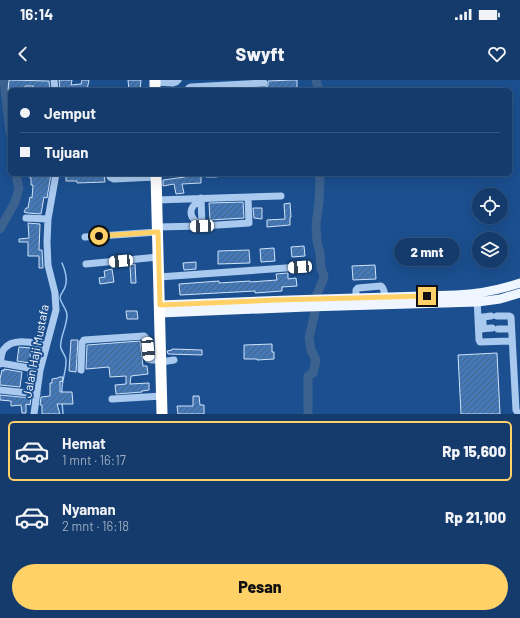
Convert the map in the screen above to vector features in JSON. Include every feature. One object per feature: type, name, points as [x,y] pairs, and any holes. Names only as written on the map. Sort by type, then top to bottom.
[{"type":"highway","points":[[156,176],[162,414]]},
{"type":"main road","points":[[160,309],[478,298],[520,283]]},
{"type":"main road","points":[[327,303],[356,298],[385,297],[456,296],[500,299],[520,293]]},
{"type":"street","points":[[155,84],[173,83],[178,80]]},
{"type":"street","points":[[189,88],[264,83]]},
{"type":"street","name":"Jalan Haji Mustafa","points":[[34,414],[40,370],[56,310],[55,293],[48,265],[47,242],[48,219],[56,176]]},
{"type":"street","points":[[110,176],[114,179],[156,176]]},
{"type":"street","points":[[157,200],[201,200],[281,196]]},
{"type":"street","points":[[84,237],[202,225],[249,223],[248,197]]},
{"type":"street","points":[[201,200],[202,225]]},
{"type":"street","points":[[201,200],[196,202],[193,206],[191,215],[193,220],[202,225]]},
{"type":"street","points":[[26,218],[48,219]]},
{"type":"street","points":[[86,264],[158,257]]},
{"type":"street","points":[[159,277],[300,267]]},
{"type":"street","points":[[478,298],[481,329]]},
{"type":"street","points":[[512,341],[480,342],[479,340],[483,317],[510,316],[512,329],[516,410],[519,414]]},
{"type":"street","points":[[481,329],[512,329]]},
{"type":"street","points":[[81,370],[82,343],[84,340],[144,336],[147,339],[148,358],[161,361],[174,360]]},
{"type":"street","points":[[40,370],[0,364],[3,350],[14,343],[22,341],[46,345]]},
{"type":"street","points":[[0,390],[37,394]]},
{"type":"street","points":[[112,399],[162,396]]},
{"type":"building","points":[[9,80],[49,81],[50,88],[25,86],[25,88],[8,88]]},
{"type":"building","points":[[59,80],[72,80],[71,85],[81,84],[82,80],[89,80],[87,88],[60,88]]},
{"type":"building","points":[[128,80],[141,80],[140,88],[129,88]]},
{"type":"building","points":[[297,80],[297,88],[262,88],[268,86],[268,81]]},
{"type":"building","points":[[30,176],[51,176],[47,198],[44,197],[41,214],[24,212],[26,208],[28,208],[30,197],[32,198],[33,185],[31,185]]},
{"type":"building","points":[[66,176],[104,176],[105,182],[77,183],[77,181],[66,181]]},
{"type":"building","points":[[201,176],[201,183],[182,184],[184,193],[176,194],[174,184],[163,186],[163,180]]},
{"type":"building","points":[[243,202],[244,218],[210,220],[209,203]]},
{"type":"building","points":[[290,203],[290,225],[267,227],[267,220],[285,219],[284,204]]},
{"type":"building","points":[[253,208],[262,208],[262,219],[254,218]]},
{"type":"building","points":[[28,223],[40,224],[39,250],[42,250],[43,268],[39,268],[39,256],[28,256],[28,242],[19,242],[19,239],[29,238]]},
{"type":"building","points":[[304,246],[305,256],[292,257],[291,247]]},
{"type":"building","points":[[274,248],[275,261],[261,262],[260,249]]},
{"type":"building","points":[[249,250],[250,263],[218,264],[218,251]]},
{"type":"building","points":[[196,262],[196,269],[184,270],[183,263]]},
{"type":"building","points":[[135,264],[136,283],[131,283],[130,265]]},
{"type":"building","points":[[375,265],[376,279],[353,280],[352,266]]},
{"type":"building","points":[[112,269],[114,282],[100,284],[99,278],[105,277],[104,271]]},
{"type":"building","points":[[288,273],[288,279],[296,278],[297,286],[282,287],[282,291],[180,295],[179,284],[219,281],[219,283],[277,280],[276,274]]},
{"type":"building","points":[[126,311],[137,311],[138,319],[127,319]]},
{"type":"building","points":[[71,340],[78,340],[76,372],[69,371]]},
{"type":"building","points":[[140,341],[143,366],[147,366],[148,374],[131,376],[130,384],[149,383],[149,390],[116,394],[115,385],[126,384],[126,376],[110,377],[109,367],[86,369],[87,345]]},
{"type":"building","points":[[272,344],[274,359],[244,359],[244,345]]},
{"type":"building","points":[[19,347],[31,348],[30,356],[38,357],[36,364],[17,361]]},
{"type":"building","points":[[172,349],[202,350],[202,355],[168,354],[167,351]]},
{"type":"building","points":[[497,353],[500,414],[461,414],[458,355]]},
{"type":"building","points":[[4,369],[22,372],[20,387],[0,385],[2,370],[4,371]]},
{"type":"building","points":[[28,373],[34,374],[32,388],[27,388]]},
{"type":"building","points":[[63,377],[62,382],[60,381],[60,392],[72,392],[73,404],[57,404],[60,414],[42,414],[42,405],[40,405],[41,397],[50,396],[50,383],[52,383],[52,379]]},
{"type":"building","points":[[0,395],[31,398],[30,405],[26,404],[26,413],[22,413],[21,405],[11,406],[11,401],[0,400]]},
{"type":"building","points":[[193,396],[199,396],[200,405],[204,405],[204,414],[178,414],[177,406],[193,406]]},
{"type":"waterway","points":[[4,80],[8,115]]},
{"type":"waterway","points":[[316,80],[318,88]]},
{"type":"waterway","points":[[0,229],[15,202],[19,189],[16,176]]},
{"type":"waterway","points":[[308,414],[308,376],[313,373],[316,360],[311,350],[309,338],[315,312],[317,294],[324,276],[321,268],[316,224],[319,202],[319,176]]},
{"type":"waterway","points":[[62,263],[65,272],[66,284],[60,298],[67,315],[61,346],[66,360],[62,392]]},
{"type":"waterway","points":[[62,402],[63,414]]},
{"type":"route","points":[[99,236],[158,232],[160,305],[427,296]]}]
